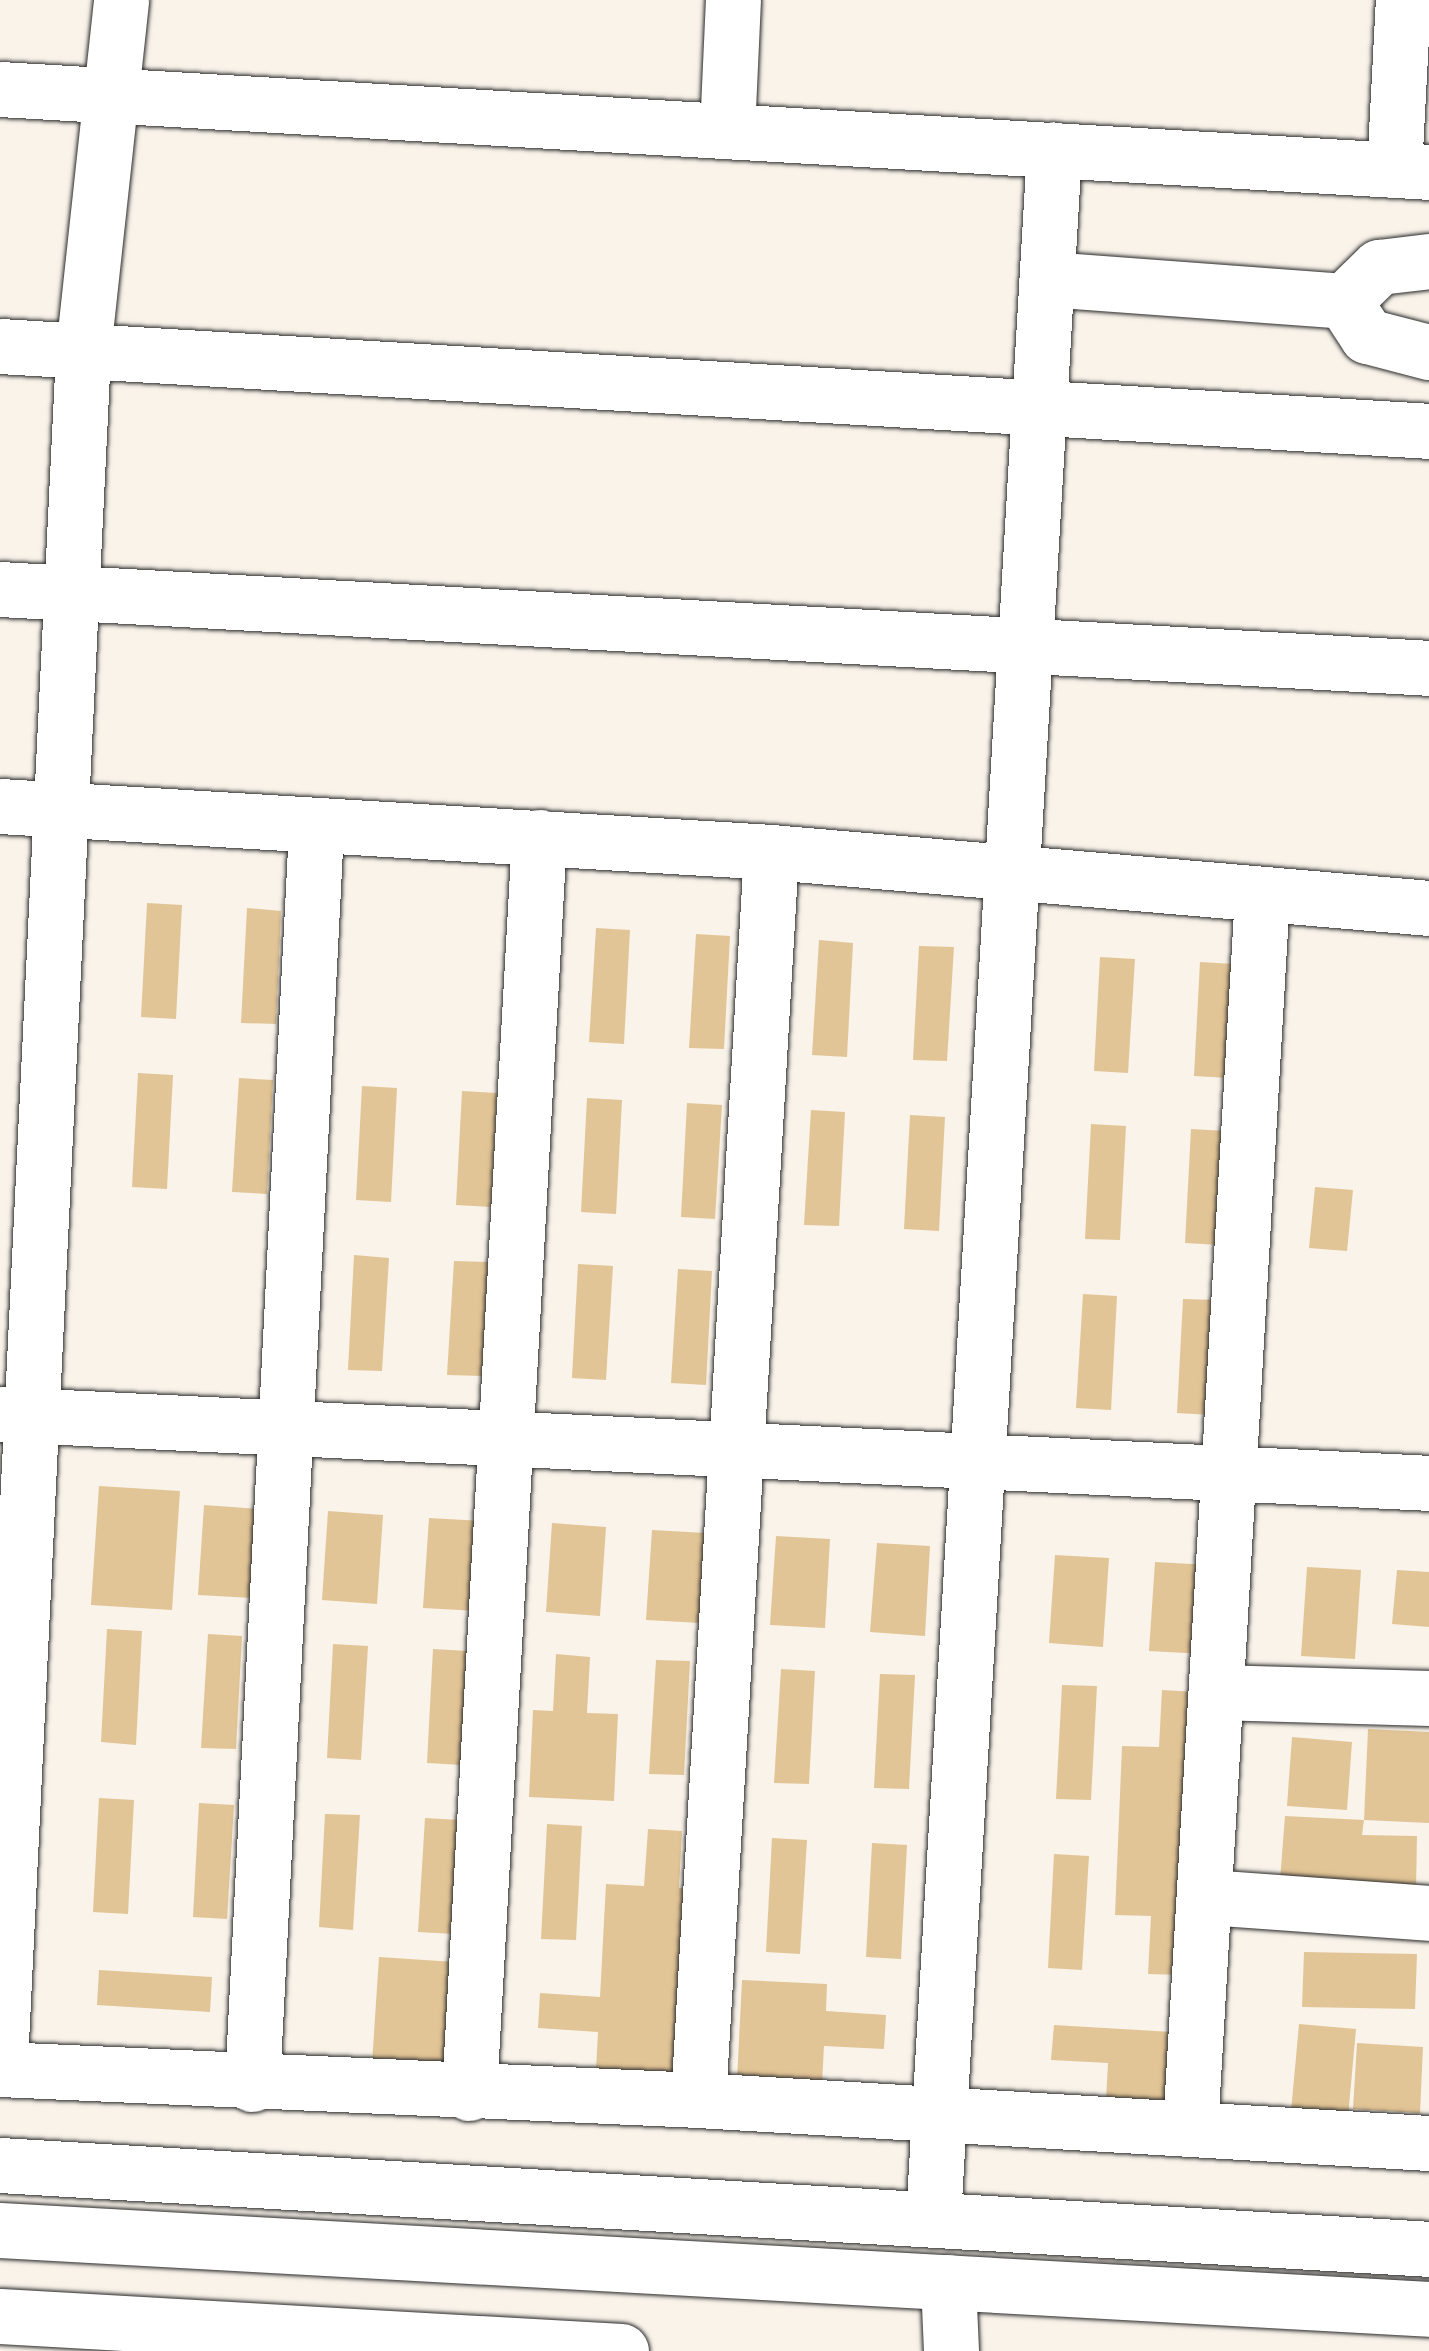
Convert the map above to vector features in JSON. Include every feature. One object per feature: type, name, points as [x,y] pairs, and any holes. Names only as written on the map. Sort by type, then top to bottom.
[{"type":"street","points":[[121,0],[83,351],[62,808],[16,1415],[0,2066],[252,2084],[698,2100],[1429,2143]]},
{"type":"street","points":[[727,131],[733,0]]},
{"type":"street","points":[[0,90],[1411,171],[1403,0]]},
{"type":"street","points":[[933,2218],[942,2116],[1054,150]]},
{"type":"street","points":[[1047,279],[1344,301],[1378,267],[1429,260]]},
{"type":"street","points":[[1344,301],[1367,336],[1429,352]]},
{"type":"street","points":[[0,346],[1429,432]]},
{"type":"street","points":[[0,589],[1429,668]]},
{"type":"street","points":[[0,806],[316,828],[770,852],[1429,908]]},
{"type":"street","points":[[252,2084],[316,828]]},
{"type":"street","points":[[468,2093],[539,837]]},
{"type":"street","points":[[698,2100],[732,1449],[770,852]]},
{"type":"street","points":[[1190,2129],[1207,1897],[1226,1472],[1262,894]]},
{"type":"street","points":[[16,1415],[1429,1484]]},
{"type":"street","points":[[1216,1692],[1429,1698]]},
{"type":"street","points":[[1207,1897],[1429,1914]]},
{"type":"street","points":[[0,2165],[1429,2250]]},
{"type":"street","points":[[0,2230],[1429,2309]]},
{"type":"street","points":[[948,2282],[951,2351]]},
{"type":"street","points":[[0,2316],[248,2340],[622,2351]]},
{"type":"building","points":[[147,903],[182,905],[176,1019],[141,1017]]},
{"type":"building","points":[[247,908],[281,911],[276,1024],[241,1023]]},
{"type":"building","points":[[596,928],[630,930],[624,1044],[589,1042]]},
{"type":"building","points":[[696,934],[730,936],[724,1049],[689,1048]]},
{"type":"building","points":[[819,940],[853,943],[847,1057],[812,1055]]},
{"type":"building","points":[[919,946],[954,947],[947,1061],[913,1060]]},
{"type":"building","points":[[1100,957],[1135,959],[1128,1073],[1094,1071]]},
{"type":"building","points":[[1200,962],[1234,964],[1229,1078],[1194,1076]]},
{"type":"building","points":[[138,1073],[173,1075],[167,1189],[132,1187]]},
{"type":"building","points":[[239,1078],[273,1080],[267,1194],[232,1192]]},
{"type":"building","points":[[362,1086],[397,1088],[391,1202],[356,1200]]},
{"type":"building","points":[[462,1091],[497,1093],[491,1207],[456,1205]]},
{"type":"building","points":[[587,1098],[622,1100],[616,1214],[581,1212]]},
{"type":"building","points":[[687,1103],[722,1105],[715,1219],[681,1217]]},
{"type":"building","points":[[811,1110],[845,1112],[839,1226],[804,1225]]},
{"type":"building","points":[[910,1115],[945,1117],[939,1231],[904,1229]]},
{"type":"building","points":[[1091,1124],[1126,1126],[1120,1240],[1085,1239]]},
{"type":"building","points":[[1191,1129],[1226,1131],[1219,1245],[1185,1243]]},
{"type":"building","points":[[1315,1187],[1353,1190],[1347,1251],[1309,1248]]},
{"type":"building","points":[[354,1255],[389,1258],[382,1371],[348,1370]]},
{"type":"building","points":[[454,1261],[488,1262],[482,1376],[447,1375]]},
{"type":"building","points":[[578,1264],[613,1266],[606,1380],[572,1378]]},
{"type":"building","points":[[678,1269],[712,1271],[706,1385],[671,1383]]},
{"type":"building","points":[[1083,1294],[1117,1296],[1111,1410],[1076,1408]]},
{"type":"building","points":[[1183,1299],[1218,1300],[1211,1415],[1177,1413]]},
{"type":"building","points":[[99,1486],[180,1491],[172,1610],[91,1605]]},
{"type":"building","points":[[204,1505],[258,1509],[252,1598],[198,1595]]},
{"type":"building","points":[[328,1511],[383,1515],[377,1604],[322,1600]]},
{"type":"building","points":[[429,1518],[483,1521],[477,1611],[423,1608]]},
{"type":"building","points":[[552,1523],[606,1527],[600,1616],[546,1612]]},
{"type":"building","points":[[652,1530],[706,1533],[700,1623],[646,1620]]},
{"type":"building","points":[[776,1536],[830,1539],[825,1628],[770,1625]]},
{"type":"building","points":[[877,1543],[930,1546],[925,1636],[870,1632]]},
{"type":"building","points":[[1055,1555],[1109,1558],[1103,1647],[1049,1643]]},
{"type":"building","points":[[1155,1562],[1210,1565],[1203,1654],[1149,1651]]},
{"type":"building","points":[[1307,1567],[1361,1570],[1355,1659],[1301,1656]]},
{"type":"building","points":[[1397,1570],[1429,1572],[1429,1627],[1392,1624]]},
{"type":"building","points":[[107,1629],[142,1631],[136,1745],[101,1742]]},
{"type":"building","points":[[208,1634],[242,1636],[236,1749],[201,1748]]},
{"type":"building","points":[[333,1644],[368,1646],[361,1760],[327,1758]]},
{"type":"building","points":[[433,1649],[468,1651],[462,1765],[427,1763]]},
{"type":"building","points":[[556,1654],[590,1657],[587,1713],[618,1714],[614,1801],[529,1797],[533,1710],[553,1711]]},
{"type":"building","points":[[656,1660],[690,1661],[684,1775],[649,1774]]},
{"type":"building","points":[[781,1669],[815,1671],[809,1784],[774,1783]]},
{"type":"building","points":[[880,1674],[915,1675],[909,1789],[874,1788]]},
{"type":"building","points":[[1062,1685],[1097,1686],[1091,1800],[1056,1799]]},
{"type":"building","points":[[1162,1690],[1197,1692],[1183,1975],[1148,1974],[1151,1916],[1115,1915],[1122,1746],[1159,1747]]},
{"type":"building","points":[[1368,1729],[1429,1732],[1429,1823],[1364,1820]]},
{"type":"building","points":[[1292,1737],[1352,1742],[1347,1810],[1287,1806]]},
{"type":"building","points":[[99,1798],[134,1800],[128,1914],[93,1912]]},
{"type":"building","points":[[199,1803],[234,1805],[227,1919],[193,1917]]},
{"type":"building","points":[[325,1814],[360,1815],[353,1930],[319,1927]]},
{"type":"building","points":[[1285,1816],[1364,1820],[1362,1835],[1417,1836],[1416,1891],[1279,1893]]},
{"type":"building","points":[[425,1818],[459,1820],[453,1934],[418,1932]]},
{"type":"building","points":[[547,1824],[582,1826],[576,1940],[541,1939]]},
{"type":"building","points":[[648,1829],[682,1831],[679,1888],[697,1889],[687,2075],[596,2070],[598,2032],[538,2028],[540,1993],[600,1997],[606,1884],[644,1886]]},
{"type":"building","points":[[772,1838],[807,1840],[800,1954],[766,1952]]},
{"type":"building","points":[[872,1843],[907,1845],[901,1959],[866,1957]]},
{"type":"building","points":[[1054,1854],[1089,1856],[1082,1970],[1048,1968]]},
{"type":"building","points":[[1304,1952],[1417,1954],[1415,2009],[1302,2007]]},
{"type":"building","points":[[379,1957],[470,1963],[462,2085],[371,2079]]},
{"type":"building","points":[[99,1970],[212,1977],[210,2012],[97,2005]]},
{"type":"building","points":[[742,1980],[827,1984],[826,2011],[886,2015],[884,2049],[824,2046],[822,2084],[737,2080]]},
{"type":"building","points":[[1299,2024],[1356,2029],[1348,2117],[1291,2112]]},
{"type":"building","points":[[1054,2025],[1189,2033],[1185,2105],[1106,2100],[1108,2063],[1051,2060]]},
{"type":"building","points":[[1357,2043],[1423,2047],[1420,2113],[1353,2109]]}]
